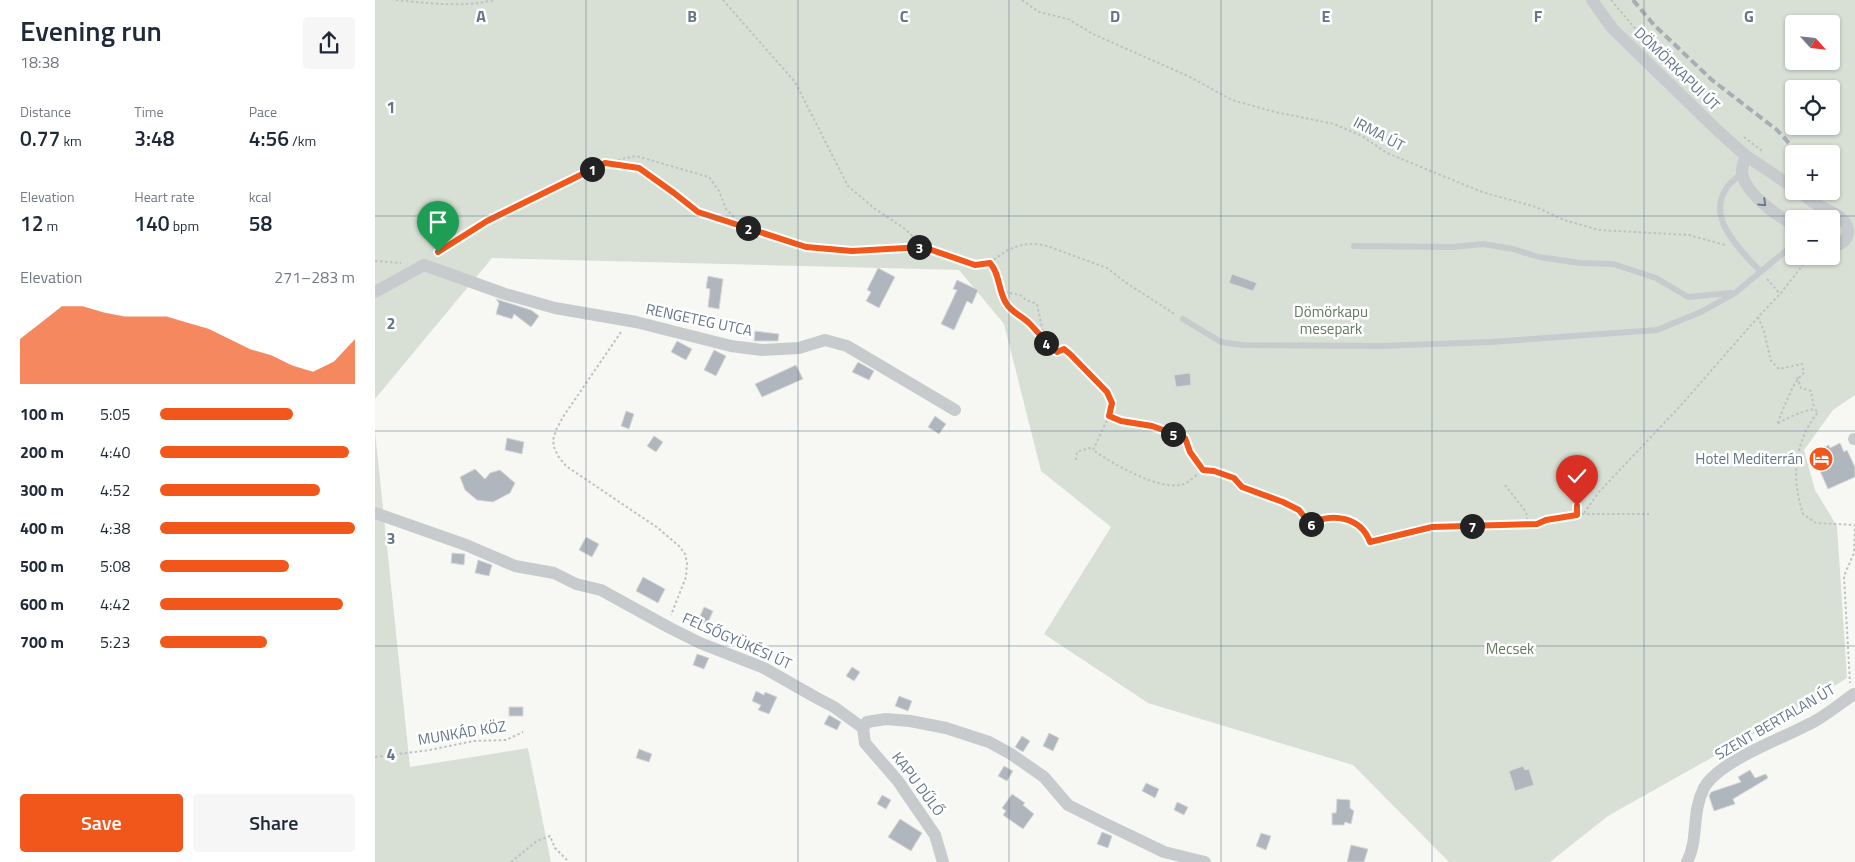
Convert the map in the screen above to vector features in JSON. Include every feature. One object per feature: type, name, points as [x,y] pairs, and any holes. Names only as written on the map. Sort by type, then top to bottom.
[{"type":"street","name":"DÖMÖRKAPUI ÚT","points":[[1592,0],[1612,28],[1717,130],[1745,155],[1785,182]]},
{"type":"street","points":[[1745,155],[1742,172],[1753,193],[1767,208],[1785,219]]},
{"type":"street","points":[[1812,200],[1828,210]]},
{"type":"street","points":[[1840,217],[1852,230],[1840,244]]},
{"type":"street","points":[[375,292],[424,265]]},
{"type":"street","name":"RENGETEG UTCA","points":[[424,265],[505,294],[555,308],[628,321],[731,346],[762,350],[799,348],[825,340],[847,346],[955,410]]},
{"type":"street","name":"FELSŐGYÜKÉSI ÚT","points":[[375,513],[466,545],[515,566],[553,573],[576,584],[601,590],[700,643],[764,668],[815,697],[835,706],[863,728]]},
{"type":"street","name":"SZENT BERTALAN ÚT","points":[[1687,862],[1693,845],[1698,804],[1710,779],[1737,759],[1816,720],[1854,694]]},
{"type":"street","points":[[863,728],[867,722],[886,719],[910,721],[946,728],[989,742],[1011,754],[1044,777],[1068,805],[1164,852],[1205,862]]},
{"type":"street","name":"KAPU DŰLŐ","points":[[863,728],[865,743],[898,781],[935,835],[943,862]]},
{"type":"lane","points":[[1742,172],[1727,186],[1719,205],[1721,221],[1739,249],[1760,271]]},
{"type":"lane","points":[[1354,246],[1452,247],[1483,244],[1513,249],[1539,257],[1580,263],[1613,264],[1656,278],[1687,297],[1735,293]]},
{"type":"lane","points":[[1183,319],[1221,342],[1242,345],[1379,346],[1491,342],[1657,330],[1703,311],[1735,293],[1785,251]]},
{"type":"path","points":[[396,0],[446,5],[480,4],[495,0]]},
{"type":"path","points":[[723,0],[795,82],[848,186],[874,208],[905,229],[923,247]]},
{"type":"path","name":"IRMA ÚT","points":[[1022,0],[1039,12],[1068,18],[1093,34],[1187,76],[1232,100],[1275,112],[1334,124],[1362,136],[1387,154],[1482,192],[1536,207],[1564,220],[1599,230],[1689,235],[1739,249]]},
{"type":"path","points":[[1611,0],[1658,55]]},
{"type":"path","points":[[1743,136],[1766,154]]},
{"type":"path","points":[[375,261],[424,265],[438,252],[487,221],[605,163],[635,156],[709,177],[719,191],[726,209],[743,226]]},
{"type":"path","points":[[605,163],[639,168],[698,212],[806,247],[852,251],[923,247],[975,265],[990,263],[1014,246],[1038,244],[1047,246],[1107,268],[1125,282],[1183,319]]},
{"type":"path","points":[[990,263],[996,272],[1007,305],[1029,322],[1045,342],[1057,352],[1064,349],[1107,392],[1112,403],[1109,416],[1093,450]]},
{"type":"path","points":[[1583,514],[1599,492],[1683,403],[1780,294],[1803,265]]},
{"type":"path","points":[[1760,271],[1780,294]]},
{"type":"path","points":[[1001,291],[1019,294],[1026,300],[1037,304],[1045,342]]},
{"type":"path","points":[[1758,317],[1764,331],[1771,361],[1779,369],[1802,364],[1804,372],[1797,377],[1777,424],[1786,418],[1814,409]]},
{"type":"path","points":[[628,321],[563,417],[553,440],[553,447],[566,466],[659,528],[685,554],[687,577],[666,626]]},
{"type":"path","points":[[1797,377],[1801,388],[1811,391],[1814,409],[1818,412],[1805,432],[1797,463],[1796,479],[1803,514],[1816,523],[1855,525],[1854,553],[1844,576],[1849,682],[1854,694]]},
{"type":"path","points":[[1109,416],[1121,421],[1152,426],[1185,438],[1190,452],[1203,470]]},
{"type":"path","points":[[1075,460],[1077,452],[1089,448],[1128,471],[1160,483],[1181,485],[1203,470],[1214,471],[1234,478],[1242,487],[1299,510],[1310,524],[1317,520],[1333,518],[1350,519],[1367,534],[1370,542],[1432,527],[1537,524],[1546,520],[1583,514],[1649,514]]},
{"type":"path","points":[[1505,485],[1526,512],[1528,524]]},
{"type":"path","points":[[1573,506],[1577,506],[1577,515]]},
{"type":"path","name":"MUNKÁD KÖZ","points":[[375,757],[430,750],[474,741],[506,740],[523,732]]},
{"type":"path","points":[[511,862],[537,841],[550,836],[555,848],[569,862]]},
{"type":"green space","name":"Mecsek","points":[[375,0],[1855,0],[1855,395],[1833,410],[1804,450],[1815,490],[1837,526],[1847,678],[1775,722],[1608,816],[1550,862],[1449,862],[1353,765],[1148,703],[1044,634],[1111,527],[1041,471],[1004,324],[959,270],[492,258],[375,399]]},
{"type":"green space","points":[[375,431],[410,767],[528,748],[551,862],[375,862]]},
{"type":"building","points":[[878,268],[895,277],[879,308],[866,301],[871,292],[867,290]]},
{"type":"building","points":[[1232,274],[1257,283],[1253,291],[1229,283]]},
{"type":"building","points":[[708,276],[723,279],[719,309],[708,307],[710,289],[706,288]]},
{"type":"building","points":[[957,280],[978,290],[972,304],[967,301],[954,330],[941,324],[957,290],[953,289]]},
{"type":"building","points":[[496,299],[531,310],[539,316],[531,327],[514,314],[512,319],[496,314],[499,303]]},
{"type":"building","points":[[755,331],[779,334],[778,341],[754,341]]},
{"type":"building","points":[[677,341],[692,349],[686,360],[671,352]]},
{"type":"building","points":[[714,350],[726,356],[716,376],[704,370]]},
{"type":"building","points":[[858,362],[874,371],[869,380],[852,372]]},
{"type":"building","points":[[796,365],[803,379],[762,397],[755,384]]},
{"type":"building","points":[[1190,373],[1191,385],[1176,387],[1174,375]]},
{"type":"building","points":[[626,411],[634,414],[629,429],[621,426]]},
{"type":"building","points":[[935,416],[946,424],[939,434],[928,427]]},
{"type":"building","points":[[654,436],[663,442],[656,452],[647,446]]},
{"type":"building","points":[[507,438],[524,442],[522,454],[505,450]]},
{"type":"building","points":[[1840,443],[1844,452],[1847,450],[1855,467],[1855,477],[1828,489],[1812,453],[1829,445],[1830,448]]},
{"type":"building","points":[[475,469],[485,479],[490,473],[500,470],[515,483],[510,493],[493,502],[477,500],[465,490],[460,477]]},
{"type":"building","points":[[586,537],[599,544],[592,557],[579,550]]},
{"type":"building","points":[[452,553],[465,554],[464,565],[451,563]]},
{"type":"building","points":[[478,560],[492,565],[489,576],[475,573]]},
{"type":"building","points":[[643,577],[665,589],[658,603],[636,591]]},
{"type":"building","points":[[704,607],[713,611],[707,625],[698,621]]},
{"type":"building","points":[[697,654],[709,658],[704,669],[693,665]]},
{"type":"building","points":[[852,667],[860,672],[854,681],[846,676]]},
{"type":"building","points":[[756,691],[764,695],[765,692],[777,697],[769,714],[758,710],[761,705],[752,701]]},
{"type":"building","points":[[899,696],[912,701],[908,711],[895,706]]},
{"type":"building","points":[[509,707],[523,707],[523,716],[509,716]]},
{"type":"building","points":[[829,715],[841,722],[837,730],[824,724]]},
{"type":"building","points":[[1049,733],[1059,738],[1053,751],[1043,746]]},
{"type":"building","points":[[1022,736],[1030,741],[1023,752],[1015,747]]},
{"type":"building","points":[[639,749],[652,754],[649,762],[636,758]]},
{"type":"building","points":[[1004,766],[1013,771],[1007,781],[998,776]]},
{"type":"building","points":[[1523,766],[1525,770],[1529,769],[1534,785],[1515,791],[1509,771]]},
{"type":"building","points":[[1750,770],[1755,778],[1766,774],[1768,778],[1733,799],[1735,804],[1714,811],[1709,796],[1711,792],[1741,782],[1738,777]]},
{"type":"building","points":[[1146,783],[1159,789],[1155,798],[1142,791]]},
{"type":"building","points":[[1012,794],[1025,803],[1023,805],[1034,814],[1023,829],[1003,815],[1006,811],[1002,808]]},
{"type":"building","points":[[882,795],[891,800],[886,809],[877,804]]},
{"type":"building","points":[[1337,799],[1350,800],[1350,808],[1354,811],[1351,824],[1345,822],[1344,825],[1332,825],[1332,813],[1336,813]]},
{"type":"building","points":[[1177,802],[1188,807],[1184,815],[1174,810]]},
{"type":"building","points":[[900,819],[922,833],[911,851],[888,837]]},
{"type":"building","points":[[1102,832],[1112,836],[1108,848],[1097,844]]},
{"type":"building","points":[[1261,833],[1271,836],[1266,850],[1256,846]]},
{"type":"building","points":[[1351,845],[1368,849],[1364,862],[1347,862]]},
{"type":"railway","points":[[1633,0],[1654,25],[1712,80],[1777,130],[1791,145]]},
{"type":"place","name":"Hotel Mediterrán","points":[[1821,459]]},
{"type":"route","points":[[438,252],[487,221],[605,163],[639,168],[698,212],[806,247],[852,251],[923,247],[975,265],[990,263],[996,272],[1007,305],[1029,322],[1045,342],[1057,352],[1064,349],[1070,354],[1107,392],[1112,403],[1109,416],[1121,421],[1152,426],[1185,438],[1190,452],[1203,470],[1214,471],[1234,478],[1242,487],[1299,510],[1310,524],[1317,520],[1333,518],[1350,519],[1367,534],[1370,542],[1432,527],[1537,524],[1546,520],[1577,515],[1577,506]]},
{"type":"park label","name":"Dömörkapu mesepark","points":[[1331,320]]}]
